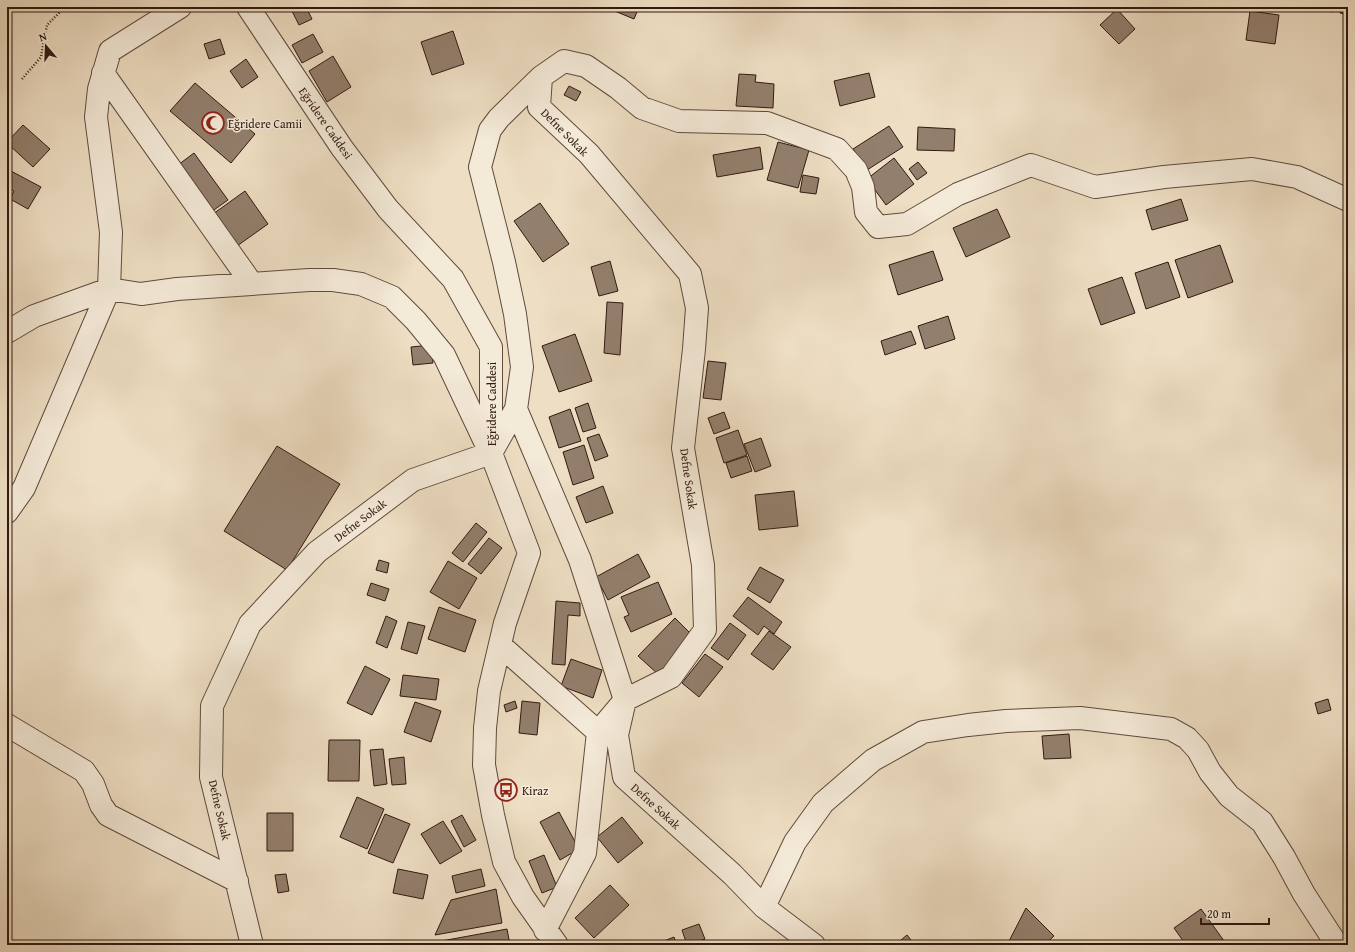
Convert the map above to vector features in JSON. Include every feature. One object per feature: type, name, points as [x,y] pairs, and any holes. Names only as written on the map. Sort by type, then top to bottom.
[{"type":"street","points":[[7,512],[24,488],[109,289],[111,232],[96,117],[98,89],[110,51],[180,7]]},
{"type":"street","name":"Eğridere Caddesi","points":[[248,7],[342,148],[388,209],[453,278],[490,347],[491,453],[529,553],[505,623],[489,691],[485,728],[484,765],[493,815],[504,862],[523,897],[551,938]]},
{"type":"street","points":[[491,453],[516,409],[522,367],[515,314],[504,262],[480,167],[490,130],[498,118],[541,77],[564,61],[586,66],[618,88],[642,108],[679,121],[767,123],[837,150],[856,170],[862,187],[866,212],[878,227],[907,224],[958,194],[1031,165],[1095,187],[1164,177],[1252,169],[1297,177],[1348,200]]},
{"type":"street","points":[[103,73],[252,284]]},
{"type":"street","name":"Defne Sokak","points":[[541,77],[539,107],[589,154],[690,274],[697,308],[683,448],[703,564],[705,630],[671,677],[624,700],[617,735],[624,777],[732,874],[764,907],[814,945]]},
{"type":"street","points":[[7,332],[34,316],[109,289],[141,294],[177,289],[333,280],[361,284],[392,297],[416,320],[444,355],[491,453]]},
{"type":"street","points":[[516,409],[580,560],[624,700],[598,732],[585,853],[551,938]]},
{"type":"street","name":"Defne Sokak","points":[[252,945],[211,777],[212,706],[250,624],[318,552],[413,480],[491,453]]},
{"type":"street","points":[[500,646],[598,732]]},
{"type":"street","points":[[764,907],[795,842],[823,803],[873,760],[924,732],[976,724],[1080,718],[1171,729],[1187,738],[1198,750],[1210,772],[1229,796],[1262,822],[1284,856],[1304,894],[1337,945]]},
{"type":"street","points":[[7,725],[84,771],[93,784],[101,805],[108,815],[237,880]]},
{"type":"path","points":[[22,79],[41,57],[47,25],[66,7]]},
{"type":"building","points":[[299,7],[306,7],[312,19],[299,25],[292,11]]},
{"type":"building","points":[[605,7],[639,7],[634,19]]},
{"type":"building","points":[[1318,7],[1334,7],[1333,12],[1318,9]]},
{"type":"building","points":[[1342,7],[1348,7],[1348,15],[1340,13]]},
{"type":"building","points":[[1117,9],[1135,29],[1119,44],[1100,25]]},
{"type":"building","points":[[1250,11],[1279,15],[1275,44],[1246,40]]},
{"type":"building","points":[[453,31],[464,64],[432,75],[421,42]]},
{"type":"building","points":[[313,34],[323,52],[302,63],[292,45]]},
{"type":"building","points":[[220,39],[225,54],[209,59],[204,44]]},
{"type":"building","points":[[333,56],[351,87],[327,102],[309,71]]},
{"type":"building","points":[[246,59],[258,77],[242,88],[230,71]]},
{"type":"building","points":[[869,73],[875,97],[840,106],[834,81]]},
{"type":"building","points":[[739,74],[756,75],[755,82],[774,84],[773,108],[736,106]]},
{"type":"building","name":"Eğridere Camii","points":[[195,83],[255,134],[231,163],[170,111]]},
{"type":"building","points":[[569,86],[581,92],[576,101],[564,95]]},
{"type":"building","points":[[23,125],[50,149],[33,167],[7,143]]},
{"type":"building","points":[[889,126],[903,147],[867,170],[853,149]]},
{"type":"building","points":[[918,127],[955,129],[954,151],[917,150]]},
{"type":"building","points":[[778,142],[809,150],[798,188],[767,180]]},
{"type":"building","points":[[760,147],[763,169],[717,177],[713,155]]},
{"type":"building","points":[[194,153],[228,200],[211,212],[178,165]]},
{"type":"building","points":[[894,158],[914,184],[886,205],[867,179]]},
{"type":"building","points":[[918,162],[927,173],[917,180],[909,169]]},
{"type":"building","points":[[9,170],[41,187],[28,209],[10,199],[14,191],[7,187],[7,174]]},
{"type":"building","points":[[803,175],[819,178],[816,194],[800,192]]},
{"type":"building","points":[[245,191],[268,224],[237,246],[213,214]]},
{"type":"building","points":[[1181,199],[1188,220],[1152,230],[1146,210]]},
{"type":"building","points":[[540,203],[569,244],[543,262],[514,221]]},
{"type":"building","points":[[997,209],[1010,237],[966,257],[953,228]]},
{"type":"building","points":[[1220,245],[1233,282],[1188,298],[1175,260]]},
{"type":"building","points":[[933,251],[943,280],[898,295],[889,265]]},
{"type":"building","points":[[610,261],[618,291],[599,296],[591,267]]},
{"type":"building","points":[[1168,262],[1180,297],[1146,309],[1135,273]]},
{"type":"building","points":[[1122,277],[1135,313],[1101,325],[1088,289]]},
{"type":"building","points":[[607,302],[623,303],[620,355],[604,353]]},
{"type":"building","points":[[948,316],[955,339],[925,349],[918,326]]},
{"type":"building","points":[[911,331],[916,344],[885,355],[881,341]]},
{"type":"building","points":[[575,334],[592,381],[559,392],[542,346]]},
{"type":"building","points":[[431,345],[433,363],[413,365],[411,347]]},
{"type":"building","points":[[708,361],[726,363],[721,400],[703,398]]},
{"type":"building","points":[[588,403],[596,428],[583,432],[575,408]]},
{"type":"building","points":[[570,409],[581,441],[559,448],[549,417]]},
{"type":"building","points":[[724,412],[730,428],[714,434],[708,418]]},
{"type":"building","points":[[738,430],[747,455],[724,463],[716,438]]},
{"type":"building","points":[[599,434],[608,456],[595,461],[587,438]]},
{"type":"building","points":[[761,438],[771,466],[755,472],[744,444]]},
{"type":"building","points":[[584,445],[594,478],[573,485],[563,452]]},
{"type":"building","points":[[277,446],[340,484],[287,570],[224,531]]},
{"type":"building","points":[[747,456],[752,471],[731,478],[726,463]]},
{"type":"building","points":[[603,486],[613,513],[586,523],[576,497]]},
{"type":"building","points":[[794,491],[798,526],[759,530],[755,495]]},
{"type":"building","points":[[476,523],[487,532],[463,562],[452,553]]},
{"type":"building","points":[[489,538],[502,548],[481,574],[468,564]]},
{"type":"building","points":[[638,554],[650,577],[608,600],[596,577]]},
{"type":"building","points":[[379,560],[389,563],[387,573],[376,570]]},
{"type":"building","points":[[448,561],[477,578],[459,609],[430,592]]},
{"type":"building","points":[[760,567],[784,580],[770,603],[747,589]]},
{"type":"building","points":[[658,582],[672,614],[631,632],[624,617],[629,615],[621,597]]},
{"type":"building","points":[[371,583],[389,589],[385,601],[367,595]]},
{"type":"building","points":[[748,597],[782,622],[774,634],[764,626],[758,635],[733,616]]},
{"type":"building","points":[[556,601],[580,603],[580,616],[568,615],[565,665],[552,664]]},
{"type":"building","points":[[439,607],[476,620],[465,652],[428,639]]},
{"type":"building","points":[[386,616],[397,621],[387,648],[376,643]]},
{"type":"building","points":[[675,618],[695,638],[659,675],[638,656]]},
{"type":"building","points":[[408,622],[425,626],[417,654],[401,649]]},
{"type":"building","points":[[730,623],[746,635],[728,660],[711,648]]},
{"type":"building","points":[[769,631],[791,647],[773,670],[751,654]]},
{"type":"building","points":[[705,654],[723,667],[699,697],[682,683]]},
{"type":"building","points":[[571,659],[602,670],[593,698],[561,686]]},
{"type":"building","points":[[365,666],[390,679],[372,715],[347,703]]},
{"type":"building","points":[[403,675],[439,679],[436,700],[400,696]]},
{"type":"building","points":[[1328,699],[1331,710],[1318,714],[1315,703]]},
{"type":"building","points":[[515,701],[517,708],[506,712],[504,705]]},
{"type":"building","points":[[522,701],[540,703],[537,735],[519,733]]},
{"type":"building","points":[[415,702],[441,711],[431,742],[404,732]]},
{"type":"building","points":[[1069,734],[1071,758],[1044,759],[1042,736]]},
{"type":"building","points":[[329,740],[360,740],[359,781],[328,781]]},
{"type":"building","points":[[383,749],[387,784],[374,786],[370,750]]},
{"type":"building","points":[[404,757],[406,784],[392,785],[389,759]]},
{"type":"building","points":[[357,797],[384,809],[367,849],[340,837]]},
{"type":"building","points":[[559,812],[579,849],[560,860],[540,822]]},
{"type":"building","points":[[267,813],[293,813],[293,851],[267,851]]},
{"type":"building","points":[[385,814],[410,824],[393,863],[368,853]]},
{"type":"building","points":[[462,815],[476,840],[464,847],[451,821]]},
{"type":"building","points":[[622,817],[643,843],[618,863],[597,837]]},
{"type":"building","points":[[443,821],[462,851],[440,864],[421,834]]},
{"type":"building","points":[[544,855],[557,887],[542,893],[529,861]]},
{"type":"building","points":[[398,869],[428,875],[423,899],[393,893]]},
{"type":"building","points":[[481,869],[485,886],[456,893],[452,876]]},
{"type":"building","points":[[286,874],[289,891],[278,893],[275,875]]},
{"type":"building","points":[[610,885],[629,905],[594,938],[575,918]]},
{"type":"building","points":[[496,889],[502,923],[435,935],[451,900]]},
{"type":"building","points":[[1026,908],[1054,936],[1044,945],[1007,945]]},
{"type":"building","points":[[1201,909],[1227,945],[1186,945],[1174,928]]},
{"type":"building","points":[[699,924],[705,939],[687,945],[682,930]]},
{"type":"building","points":[[507,929],[510,945],[437,945],[436,942]]},
{"type":"building","points":[[907,935],[915,945],[895,945]]},
{"type":"building","points":[[674,937],[677,945],[665,945],[664,941]]},
{"type":"place","name":"Eğridere Camii","points":[[213,123]]},
{"type":"place","name":"Kiraz","points":[[506,790]]}]
